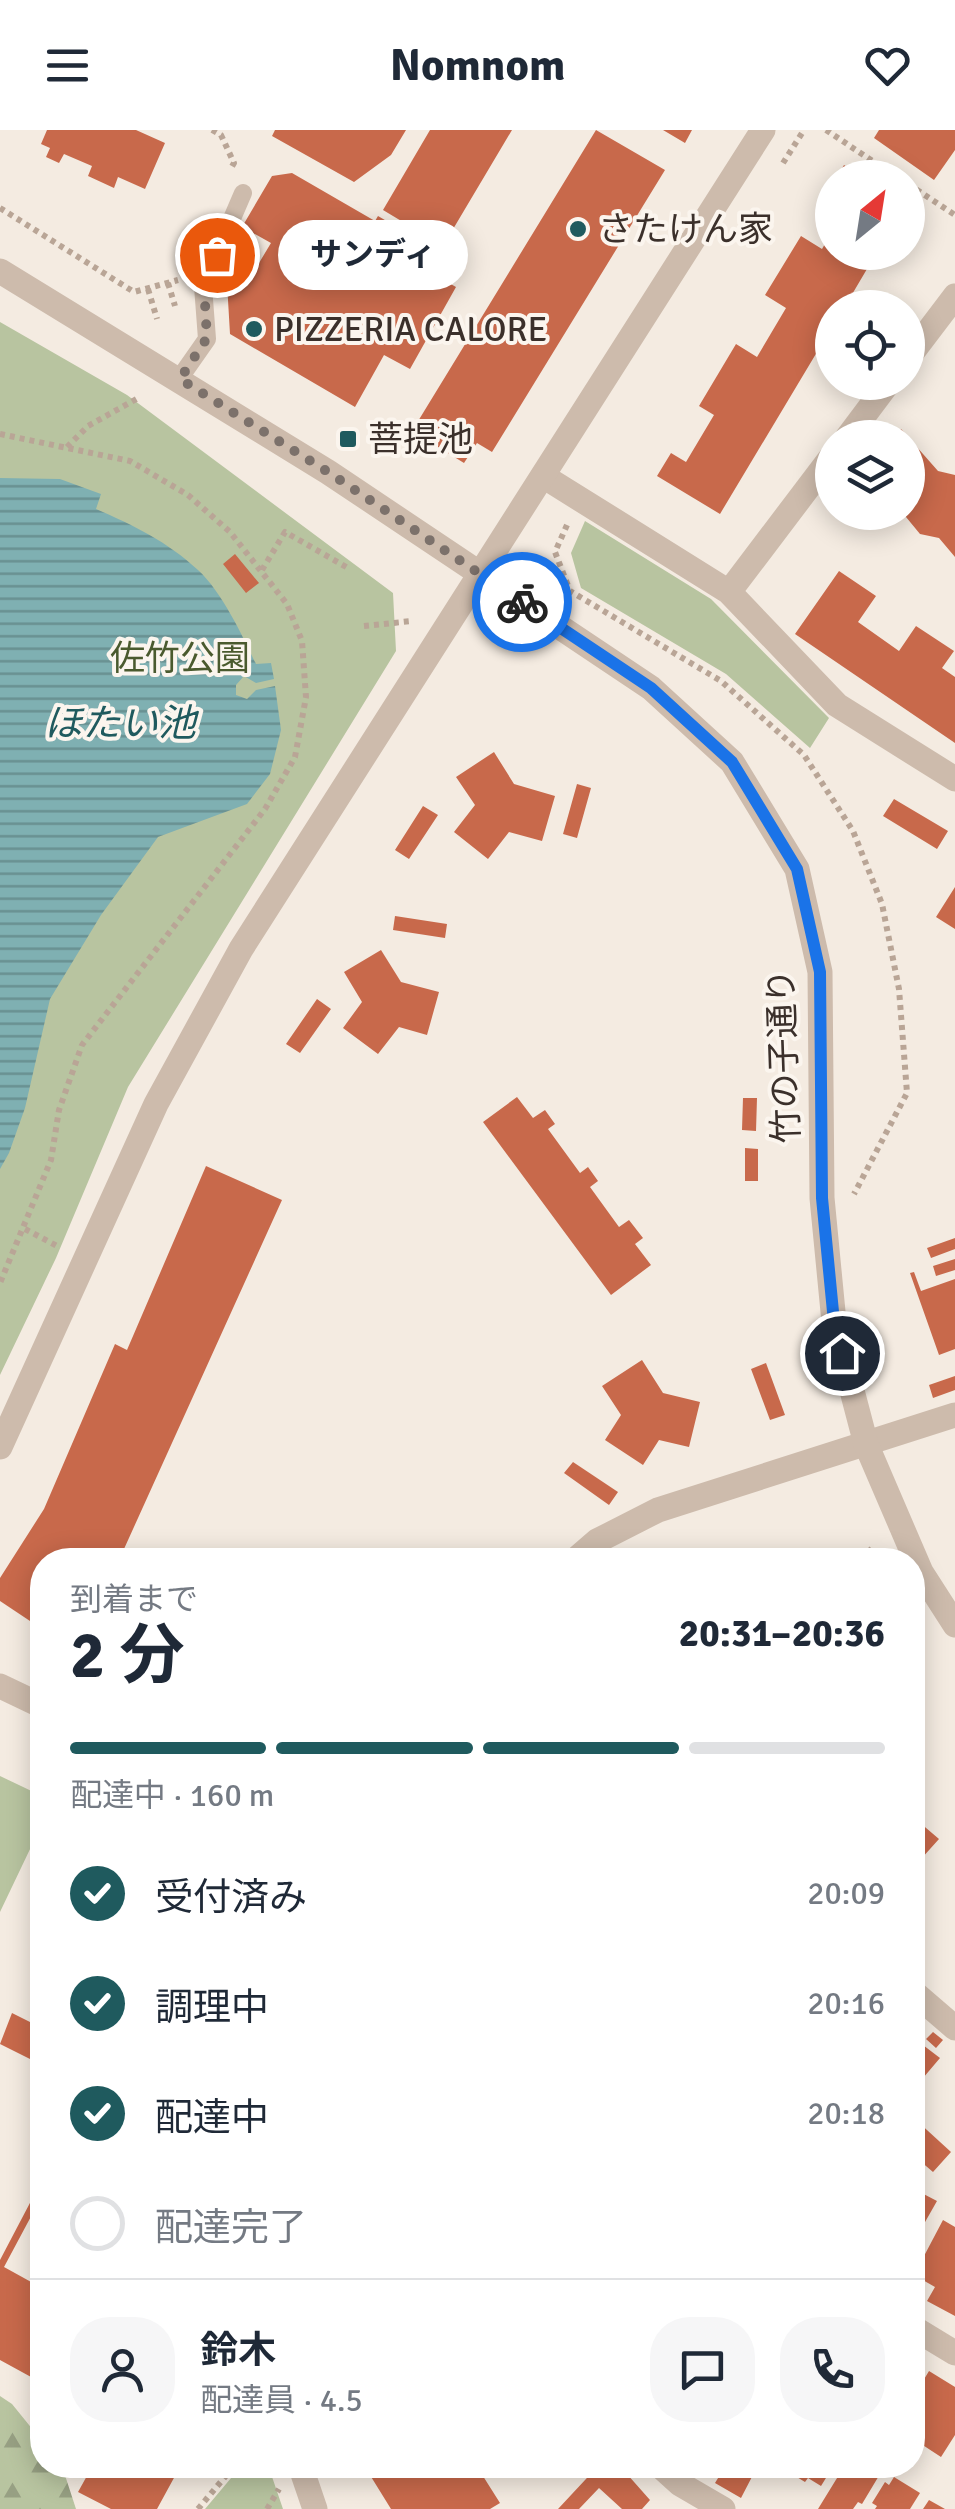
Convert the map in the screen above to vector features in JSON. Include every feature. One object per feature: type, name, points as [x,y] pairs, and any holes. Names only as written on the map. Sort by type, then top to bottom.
[{"type":"street","points":[[0,1447],[156,1104],[232,966],[763,130]]},
{"type":"street","name":"竹の子通り","points":[[0,271],[328,472],[651,688],[732,762],[797,869],[820,972],[822,1198],[834,1322],[866,1444],[911,1548]]},
{"type":"street","points":[[925,336],[955,296]]},
{"type":"street","points":[[544,476],[729,592],[838,704],[955,779]]},
{"type":"street","points":[[729,592],[815,478]]},
{"type":"street","points":[[588,1548],[658,1510],[955,1415]]},
{"type":"street","name":"竹の子通り","points":[[925,1578],[955,1624]]},
{"type":"street","points":[[0,1686],[30,1700]]},
{"type":"street","points":[[925,2002],[955,2028]]},
{"type":"street","points":[[925,2335],[955,2353]]},
{"type":"street","points":[[304,2478],[315,2509]]},
{"type":"street","points":[[673,2478],[723,2509]]},
{"type":"lane","points":[[180,379],[207,338],[204,286],[243,193]]},
{"type":"path","points":[[212,130],[221,134],[234,163],[226,180]]},
{"type":"path","points":[[826,130],[871,160]]},
{"type":"path","points":[[925,196],[955,216]]},
{"type":"path","points":[[0,208],[134,292],[178,280],[186,264]]},
{"type":"path","points":[[168,283],[177,313]]},
{"type":"path","points":[[148,289],[158,319]]},
{"type":"path","points":[[66,448],[88,426],[140,397]]},
{"type":"path","points":[[0,434],[130,461],[188,494],[230,532],[287,604],[302,641],[306,697],[295,757],[265,808],[82,1046],[59,1110],[51,1160],[0,1283]]},
{"type":"path","points":[[262,570],[285,532],[348,568]]},
{"type":"path","points":[[364,626],[412,621]]},
{"type":"path","points":[[851,1199],[908,1094]]},
{"type":"path","points":[[24,1230],[66,1250]]},
{"type":"path","points":[[198,2509],[223,2478]]},
{"type":"path","points":[[267,2509],[280,2488]]},
{"type":"green space","name":"佐竹公園","points":[[0,322],[127,395],[393,593],[396,651],[128,1087],[56,1258],[0,1375]]},
{"type":"green space","points":[[585,521],[711,599],[829,718],[810,748],[726,674],[581,588],[571,553]]},
{"type":"green space","points":[[0,1776],[30,1790],[30,1849],[0,1912]]},
{"type":"green space","points":[[0,2396],[30,2426],[30,2478],[66,2478],[76,2509],[0,2509]]},
{"type":"green space","points":[[231,2478],[272,2478],[283,2509],[205,2509]]},
{"type":"water","name":"ほたい池","points":[[0,478],[60,479],[101,494],[96,509],[150,535],[198,570],[223,602],[256,664],[271,663],[274,679],[256,683],[244,676],[236,685],[236,695],[247,699],[256,690],[275,686],[281,730],[270,774],[247,804],[158,837],[101,915],[50,999],[25,1108],[0,1169]]},
{"type":"building","points":[[47,130],[136,130],[165,143],[145,189],[118,177],[114,188],[88,176],[92,166],[64,154],[59,163],[46,157],[50,148],[41,144]]},
{"type":"building","points":[[275,130],[406,130],[391,155],[354,182],[272,136]]},
{"type":"building","points":[[430,130],[512,130],[443,246],[383,210]]},
{"type":"building","points":[[596,130],[665,170],[492,452],[477,443],[464,463],[412,431]]},
{"type":"building","points":[[663,130],[692,130],[685,143]]},
{"type":"building","points":[[879,130],[955,130],[955,150],[934,180],[925,174],[925,160],[905,160],[874,138]]},
{"type":"building","points":[[292,173],[375,221],[378,216],[414,237],[403,257],[456,287],[410,369],[384,355],[355,407],[230,334],[227,283],[237,250],[259,263],[271,243],[242,227],[272,176]]},
{"type":"building","points":[[801,236],[815,245],[815,270],[866,270],[855,290],[815,290],[815,355],[720,514],[657,476],[671,453],[686,462],[714,415],[699,406],[736,344],[757,357],[786,308],[765,295]]},
{"type":"building","points":[[925,456],[938,471],[955,475],[955,557],[939,538],[917,530],[925,530]]},
{"type":"building","points":[[235,554],[259,583],[246,593],[223,564]]},
{"type":"building","points":[[839,571],[876,596],[858,622],[899,651],[916,626],[954,651],[942,668],[955,677],[955,743],[795,634]]},
{"type":"building","points":[[494,752],[514,784],[555,796],[542,841],[509,832],[488,859],[454,832],[475,805],[456,777]]},
{"type":"building","points":[[577,784],[591,788],[577,838],[563,834]]},
{"type":"building","points":[[894,799],[948,831],[937,849],[883,816]]},
{"type":"building","points":[[423,806],[438,815],[409,859],[395,850]]},
{"type":"building","points":[[955,887],[955,929],[936,917]]},
{"type":"building","points":[[395,916],[447,924],[445,938],[393,930]]},
{"type":"building","points":[[381,950],[401,982],[439,992],[427,1035],[399,1027],[378,1054],[343,1028],[362,1002],[344,972]]},
{"type":"building","points":[[317,999],[331,1009],[300,1053],[286,1044]]},
{"type":"building","points":[[517,1097],[533,1118],[545,1110],[555,1124],[548,1129],[580,1173],[588,1167],[598,1181],[590,1187],[619,1227],[629,1220],[643,1238],[635,1244],[651,1265],[611,1295],[483,1122]]},
{"type":"building","points":[[743,1098],[757,1098],[756,1131],[742,1130]]},
{"type":"building","points":[[745,1148],[758,1149],[758,1181],[745,1181]]},
{"type":"building","points":[[206,1166],[282,1200],[124,1548],[30,1548],[30,1621],[0,1601],[0,1578],[44,1509],[115,1344],[127,1350]]},
{"type":"building","points":[[955,1238],[955,1249],[931,1258],[927,1248]]},
{"type":"building","points":[[955,1259],[955,1270],[936,1276],[933,1266]]},
{"type":"building","points":[[914,1272],[921,1291],[955,1279],[955,1349],[939,1355],[910,1273]]},
{"type":"building","points":[[642,1360],[663,1393],[700,1402],[689,1447],[659,1440],[643,1465],[605,1440],[621,1415],[602,1386]]},
{"type":"building","points":[[766,1363],[785,1415],[770,1420],[751,1369]]},
{"type":"building","points":[[955,1376],[955,1390],[933,1398],[929,1385]]},
{"type":"building","points":[[573,1462],[618,1492],[609,1505],[564,1473]]},
{"type":"building","points":[[925,1827],[939,1839],[925,1855]]},
{"type":"building","points":[[12,2013],[30,2022],[30,2059],[0,2044]]},
{"type":"building","points":[[933,2032],[943,2040],[936,2048],[926,2039]]},
{"type":"building","points":[[925,2047],[940,2058],[925,2076]]},
{"type":"building","points":[[925,2128],[951,2152],[933,2172],[925,2165]]},
{"type":"building","points":[[925,2195],[937,2201],[925,2222]]},
{"type":"building","points":[[30,2203],[30,2218],[4,2267],[30,2281],[30,2376],[0,2360],[0,2260]]},
{"type":"building","points":[[943,2220],[955,2227],[955,2316],[927,2301],[935,2287],[925,2281],[925,2254]]},
{"type":"building","points":[[929,2371],[955,2387],[955,2435],[941,2457],[925,2447],[925,2378]]},
{"type":"building","points":[[86,2478],[174,2478],[157,2509],[111,2509],[78,2492]]},
{"type":"building","points":[[372,2478],[484,2478],[500,2503],[490,2509],[391,2509]]},
{"type":"building","points":[[587,2478],[631,2478],[650,2500],[642,2509],[622,2509],[599,2488],[579,2509],[558,2509]]},
{"type":"building","points":[[718,2478],[751,2478],[741,2498],[715,2483]]},
{"type":"building","points":[[808,2478],[826,2478],[821,2486]]},
{"type":"building","points":[[837,2478],[878,2478],[862,2504],[858,2502],[853,2509],[818,2509]]},
{"type":"building","points":[[896,2478],[920,2493],[910,2509],[875,2509],[877,2506],[872,2503],[885,2482],[889,2485]]},
{"type":"building","points":[[929,2500],[945,2509],[923,2509]]},
{"type":"way so far","points":[[217,255],[204,286],[207,338],[180,379],[522,602]]},
{"type":"place","name":"さたけん家","points":[[578,229]]},
{"type":"place","name":"サンディ","points":[[217,255]]},
{"type":"place","name":"PIZZERIA CALORE","points":[[254,329]]},
{"type":"place","name":"菩提池","points":[[348,439]]},
{"type":"route","points":[[522,602],[651,688],[732,762],[797,869],[820,972],[822,1198],[834,1322],[842,1353]]}]
